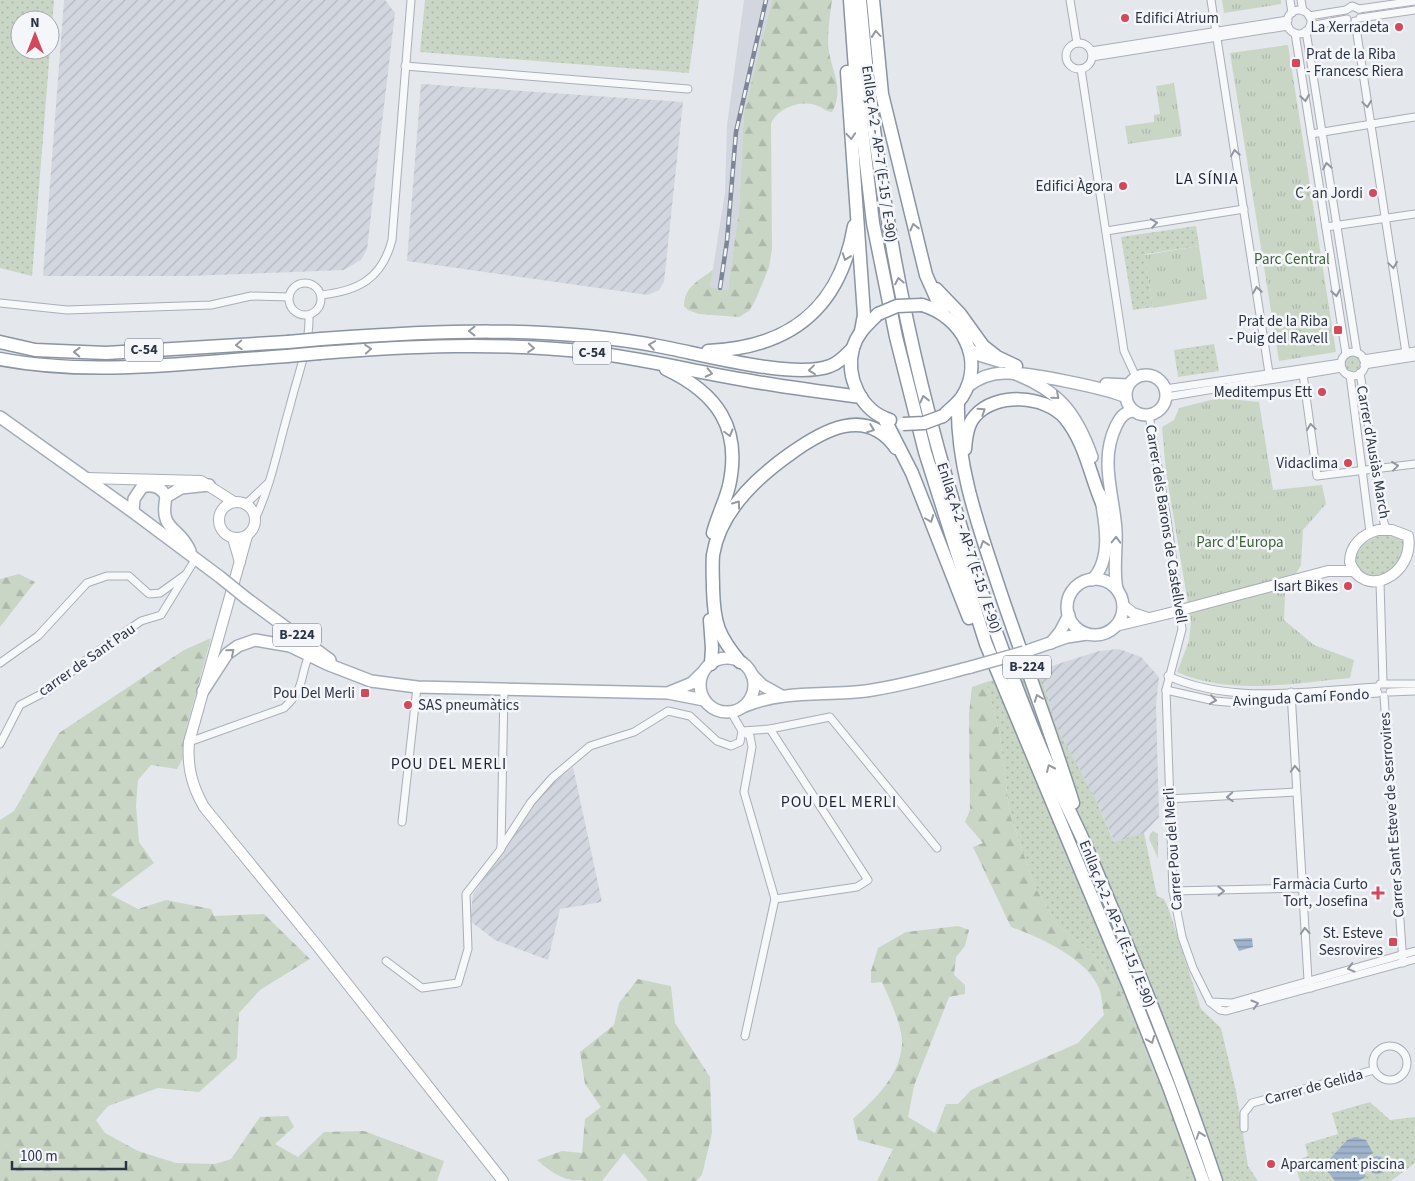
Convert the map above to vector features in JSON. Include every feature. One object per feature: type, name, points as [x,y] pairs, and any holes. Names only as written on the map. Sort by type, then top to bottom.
[{"type":"highway","points":[[843,0],[864,315],[861,331]]},
{"type":"highway","name":"Enllaç A-2 - AP-7 (E-15 / E-90)","points":[[850,0],[867,180],[896,337],[925,452],[986,644],[1170,1087],[1203,1181]]},
{"type":"highway","name":"Enllaç A-2 - AP-7 (E-15 / E-90)","points":[[860,0],[866,69],[884,203],[915,363],[954,512],[997,634],[1047,763],[1085,844],[1166,1042],[1216,1181]]},
{"type":"highway","points":[[873,0],[882,94],[926,275],[943,313]]},
{"type":"highway","points":[[686,352],[725,350],[766,342],[782,336],[808,320],[827,296],[842,268],[848,252],[857,209]]},
{"type":"highway","points":[[926,275],[983,346],[1015,369]]},
{"type":"highway","name":"C-54","points":[[922,305],[943,313],[955,322],[964,335],[970,349],[971,368],[967,388],[958,402],[943,416],[924,423],[903,424],[884,418],[871,409],[861,397],[853,382],[851,366],[853,348],[861,331],[878,314],[897,306],[922,305]]},
{"type":"highway","name":"C-54","points":[[0,342],[35,350],[106,353],[424,332],[490,331],[604,338],[740,362],[807,371],[836,363],[853,348]]},
{"type":"highway","name":"C-54","points":[[0,359],[26,364],[76,367],[288,356],[447,345],[520,347],[643,359],[744,380],[861,397]]},
{"type":"highway","points":[[643,359],[694,383],[713,402],[729,429],[731,474],[707,557],[707,596],[712,647],[707,668]]},
{"type":"highway","points":[[970,489],[964,449],[969,425],[975,416],[993,404],[1029,400],[1048,405],[1067,420],[1080,440],[1102,503]]},
{"type":"highway","points":[[958,402],[957,428],[970,489]]},
{"type":"highway","points":[[884,418],[912,473],[1027,765],[1073,850]]},
{"type":"highway","points":[[740,662],[723,641],[718,628],[714,594],[714,554],[720,532],[730,513],[756,481],[812,438],[829,429],[846,425],[872,429],[883,435],[894,444],[912,473]]},
{"type":"highway","name":"B-224","points":[[970,489],[982,537],[1054,740],[1085,844]]},
{"type":"main road","points":[[970,349],[986,358],[1015,369],[1126,397]]},
{"type":"main road","points":[[1015,369],[1056,395],[1076,420],[1094,461],[1102,503]]},
{"type":"main road","points":[[967,388],[983,377],[1015,369],[1114,386],[1132,381],[1142,375],[1154,376],[1162,384],[1166,393],[1162,408],[1149,415],[1132,411],[1123,416],[1112,435],[1107,456],[1116,534],[1114,575],[1117,589],[1123,605],[1132,613],[1150,619]]},
{"type":"main road","points":[[1132,381],[1126,397],[1132,411]]},
{"type":"main road","name":"B-224","points":[[0,418],[133,512],[346,671],[382,683],[417,687],[668,693],[704,700],[715,710],[731,712],[762,699],[780,695],[867,691],[925,680],[1024,652],[1067,637],[1104,634],[1116,626],[1150,619],[1328,570],[1355,570],[1370,580],[1380,582]]},
{"type":"main road","points":[[85,478],[192,480],[213,487],[234,502],[246,504],[256,517],[254,528],[247,536],[229,596],[189,742],[190,774],[194,789],[204,808],[319,948],[503,1181]]},
{"type":"main road","points":[[133,512],[134,498],[142,487],[155,486],[161,489],[166,497],[163,512],[164,520],[186,542],[194,557]]},
{"type":"main road","points":[[166,497],[181,488],[213,487]]},
{"type":"main road","points":[[213,487],[221,511],[220,528],[233,538],[240,562]]},
{"type":"main road","points":[[221,511],[234,502]]},
{"type":"main road","name":"B-224","points":[[1050,644],[1060,632],[1068,615],[1067,606],[1075,588],[1092,580],[1102,566],[1105,530],[1102,503]]},
{"type":"main road","points":[[1370,532],[1387,530],[1411,536],[1414,547],[1414,561],[1400,576],[1380,582]]},
{"type":"main road","name":"B-224","points":[[1328,570],[1350,556],[1356,544],[1370,532]]},
{"type":"main road","points":[[233,538],[247,536]]},
{"type":"main road","points":[[1350,556],[1351,565],[1355,570]]},
{"type":"main road","points":[[1092,580],[1101,580],[1117,589]]},
{"type":"main road","points":[[1116,626],[1121,618],[1123,605]]},
{"type":"main road","points":[[1068,615],[1072,623],[1086,634]]},
{"type":"main road","points":[[203,691],[227,654],[247,642],[255,640],[272,641],[290,646],[346,671]]},
{"type":"main road","name":"B-224","points":[[668,693],[692,683],[707,668],[725,658],[740,662]]},
{"type":"main road","points":[[740,662],[762,685],[780,695]]},
{"type":"main road","points":[[704,700],[700,687],[707,668]]},
{"type":"main road","points":[[745,706],[753,692],[752,675]]},
{"type":"street","points":[[321,295],[354,289],[366,283],[382,265],[389,253],[392,240],[411,0]]},
{"type":"street","points":[[1070,0],[1077,43]]},
{"type":"street","points":[[1212,0],[1270,373]]},
{"type":"street","points":[[1288,23],[1292,13],[1290,0]]},
{"type":"street","points":[[1301,0],[1303,11],[1309,16],[1346,10],[1355,5],[1415,1]]},
{"type":"street","points":[[1355,5],[1370,125],[1406,353]]},
{"type":"street","points":[[1346,10],[1347,19]]},
{"type":"street","points":[[1295,33],[1347,19],[1357,20],[1415,10]]},
{"type":"street","points":[[1292,13],[1303,11]]},
{"type":"street","points":[[1309,16],[1308,28],[1322,132],[1357,353],[1364,362]]},
{"type":"street","points":[[1091,54],[1288,23]]},
{"type":"street","points":[[1288,23],[1295,33],[1326,227],[1346,354],[1342,365]]},
{"type":"street","points":[[1077,43],[1084,44],[1091,54],[1087,66],[1081,69],[1070,66],[1066,58],[1068,49],[1077,43]]},
{"type":"street","points":[[405,66],[688,89]]},
{"type":"street","points":[[1081,69],[1124,351],[1132,381]]},
{"type":"street","points":[[1311,134],[1415,117]]},
{"type":"street","points":[[1106,231],[1244,209]]},
{"type":"street","points":[[1326,227],[1415,214]]},
{"type":"street","points":[[304,283],[314,286],[321,295],[318,310],[309,315],[294,312],[289,297],[294,287],[304,283]]},
{"type":"street","points":[[0,303],[67,310],[211,305],[251,296],[289,297]]},
{"type":"street","points":[[256,517],[267,484],[310,328],[309,315]]},
{"type":"street","points":[[1364,362],[1415,351]]},
{"type":"street","points":[[1346,354],[1357,353]]},
{"type":"street","points":[[1364,362],[1415,357]]},
{"type":"street","points":[[1342,365],[1350,375],[1360,373],[1364,362]]},
{"type":"street","points":[[1166,393],[1270,373],[1342,365]]},
{"type":"street","points":[[1166,393],[1303,374],[1342,365]]},
{"type":"street","name":"Carrer d'Ausiàs March","points":[[1360,373],[1387,530]]},
{"type":"street","points":[[1303,374],[1318,476],[1415,464]]},
{"type":"street","name":"Carrer d'Ausiàs March","points":[[1350,375],[1370,532]]},
{"type":"street","name":"Carrer dels Barons de Castellvell","points":[[1149,415],[1170,537],[1182,629],[1168,676],[1166,690]]},
{"type":"street","points":[[246,504],[267,484]]},
{"type":"street","name":"carrer de Sant Pau","points":[[0,744],[20,705],[49,690],[91,656],[142,621],[161,615],[194,557]]},
{"type":"street","points":[[0,663],[38,636],[87,583],[107,576],[129,576],[149,594],[160,594],[173,582],[185,575]]},
{"type":"street","points":[[1380,582],[1383,689]]},
{"type":"street","points":[[189,742],[284,708],[296,697],[304,678],[303,668],[309,655]]},
{"type":"street","name":"Avinguda Camí Fondo","points":[[1168,676],[1183,683],[1216,691],[1291,696]]},
{"type":"street","name":"Avinguda Camí Fondo","points":[[1166,690],[1215,701],[1238,702],[1383,689],[1415,684]]},
{"type":"street","points":[[402,822],[417,687]]},
{"type":"street","points":[[501,849],[504,689]]},
{"type":"street","name":"Avinguda Camí Fondo","points":[[1383,689],[1415,691]]},
{"type":"street","name":"Carrer Sant Esteve de Sesrrovires","points":[[1383,689],[1403,963]]},
{"type":"street","name":"Carrer Pou del Merli","points":[[1166,690],[1168,800],[1173,891],[1185,946],[1210,1002]]},
{"type":"street","points":[[1291,696],[1308,980],[1311,988]]},
{"type":"street","points":[[386,960],[422,988],[458,983],[468,949],[466,894],[501,849],[531,802],[552,778],[590,746],[634,732],[668,711],[690,716],[717,742],[731,746],[740,742],[742,730]]},
{"type":"street","points":[[731,712],[742,730],[750,736],[752,747],[744,792],[775,899],[745,1036]]},
{"type":"street","points":[[742,730],[770,729],[830,717],[937,848]]},
{"type":"street","points":[[770,729],[868,880],[857,887],[775,899]]},
{"type":"street","points":[[1168,800],[1296,792]]},
{"type":"street","points":[[1173,891],[1302,888]]},
{"type":"street","points":[[1210,1002],[1232,1003],[1415,951]]},
{"type":"street","points":[[1210,1002],[1220,1010],[1232,1011],[1415,960]]},
{"type":"street","points":[[1394,1046],[1404,1052],[1406,1069],[1403,1074],[1393,1080],[1382,1079],[1374,1070],[1372,1059],[1383,1047],[1394,1046]]},
{"type":"street","points":[[1406,1057],[1415,1055]]},
{"type":"street","name":"Carrer de Gelida","points":[[1244,1128],[1244,1113],[1252,1103],[1374,1070]]},
{"type":"shaded area","points":[[64,0],[385,0],[395,13],[367,249],[361,260],[344,270],[188,276],[43,276]]},
{"type":"shaded area","points":[[744,0],[772,0],[744,112],[739,210],[728,290],[710,287],[725,193],[727,125]]},
{"type":"shaded area","points":[[421,84],[683,102],[664,282],[659,290],[648,295],[407,261]]},
{"type":"shaded area","points":[[1119,649],[1141,657],[1159,677],[1156,705],[1159,817],[1144,833],[1115,843],[1094,796],[1057,728],[1039,670],[1099,651]]},
{"type":"shaded area","points":[[573,767],[602,902],[560,909],[548,960],[495,940],[470,921],[473,894],[544,791]]},
{"type":"green space","points":[[0,0],[54,0],[53,10],[10,10],[10,60],[49,60],[32,276],[0,268]]},
{"type":"green space","points":[[425,0],[699,0],[689,73],[420,52]]},
{"type":"green space","points":[[772,0],[832,0],[828,43],[836,78],[836,103],[832,112],[812,104],[798,104],[784,109],[774,118],[771,124],[772,249],[769,267],[749,311],[739,317],[699,314],[688,310],[684,306],[689,289],[693,285],[713,270],[710,287],[728,290],[739,210],[744,112]]},
{"type":"green space","points":[[1222,0],[1281,0],[1281,4],[1224,13]]},
{"type":"green space","name":"Parc Central","points":[[1288,45],[1336,352],[1279,361],[1230,53]]},
{"type":"green space","points":[[1174,83],[1182,136],[1128,144],[1125,126],[1154,122],[1154,115],[1160,114],[1156,86]]},
{"type":"green space","points":[[1196,226],[1199,246],[1145,254],[1153,307],[1133,310],[1121,237]]},
{"type":"green space","points":[[1199,246],[1207,299],[1153,308],[1145,255]]},
{"type":"green space","points":[[1214,344],[1219,371],[1178,377],[1174,350]]},
{"type":"green space","points":[[1353,355],[1359,357],[1361,363],[1359,369],[1353,371],[1347,369],[1345,363],[1347,357]]},
{"type":"green space","name":"Parc d'Europa","points":[[1219,398],[1259,402],[1273,490],[1322,485],[1326,504],[1303,530],[1301,565],[1285,592],[1284,620],[1314,645],[1354,660],[1350,678],[1284,685],[1241,686],[1219,684],[1177,672],[1189,641],[1191,621],[1166,472],[1162,427],[1174,420],[1179,408]]},
{"type":"green space","points":[[1381,535],[1398,537],[1406,543],[1408,559],[1382,576],[1372,577],[1363,573],[1355,561],[1355,556],[1364,543]]},
{"type":"green space","points":[[19,574],[35,582],[0,627],[0,579]]},
{"type":"green space","points":[[211,638],[186,729],[183,758],[177,769],[151,765],[138,780],[136,806],[139,842],[154,863],[111,895],[138,909],[166,900],[211,909],[214,916],[264,914],[310,959],[260,990],[239,1013],[237,1058],[199,1092],[158,1088],[108,1106],[96,1120],[105,1133],[138,1151],[176,1163],[215,1164],[231,1159],[260,1117],[288,1116],[294,1127],[275,1144],[298,1157],[324,1132],[364,1131],[444,1161],[437,1181],[0,1181],[0,820],[14,811],[59,733],[184,650]]},
{"type":"green space","points":[[1039,670],[1057,728],[1094,796],[1114,842],[1144,833],[1157,896],[1164,899],[1169,910],[1201,1009],[1221,1028],[1236,1091],[1248,1166],[1258,1181],[1184,1181],[1184,1154],[1176,1121],[1118,988],[1090,950],[1058,926],[1035,887],[1010,815],[1000,736],[986,682]]},
{"type":"green space","points":[[986,682],[1000,736],[1010,815],[1035,887],[1058,926],[1090,950],[1118,988],[1176,1121],[1184,1154],[1184,1181],[877,1181],[893,1149],[858,1140],[853,1119],[878,1095],[891,1077],[897,1066],[902,1044],[898,1021],[892,1004],[882,982],[871,983],[871,971],[878,948],[906,932],[958,926],[969,930],[965,946],[956,957],[954,975],[965,985],[965,994],[949,997],[914,1086],[908,1117],[935,1133],[946,1104],[958,1104],[971,1090],[1078,1043],[1104,1015],[1099,988],[1093,977],[1084,967],[1061,950],[1011,927],[973,847],[983,843],[965,822],[970,810],[969,713],[972,687]]},
{"type":"green space","points":[[1153,831],[1158,834],[1158,858],[1149,839]]},
{"type":"green space","points":[[638,979],[671,986],[675,1023],[710,1077],[712,1133],[702,1175],[696,1181],[648,1181],[624,1153],[602,1181],[581,1181],[559,1176],[537,1160],[562,1151],[582,1153],[585,1119],[601,1107],[585,1084],[580,1052],[614,1025],[619,1003]]},
{"type":"green space","points":[[1370,1102],[1390,1120],[1415,1117],[1415,1163],[1391,1181],[1300,1181],[1294,1161],[1308,1156],[1305,1144],[1338,1134],[1332,1113]]},
{"type":"water","points":[[1252,938],[1253,947],[1239,951],[1233,939]]},
{"type":"water","points":[[1355,1137],[1366,1140],[1373,1153],[1362,1160],[1366,1177],[1358,1181],[1335,1181],[1328,1172],[1327,1162],[1347,1140]]},
{"type":"water","points":[[1373,1156],[1381,1156],[1386,1161],[1384,1172],[1373,1174],[1368,1169],[1368,1161]]},
{"type":"railway","points":[[720,288],[727,241],[736,132],[766,0]]},
{"type":"place","name":"Edifici Atrium","points":[[1125,18]]},
{"type":"place","name":"La Xerradeta","points":[[1399,27]]},
{"type":"place","name":"Prat de la Riba - Francesc Riera","points":[[1296,63]]},
{"type":"place","name":"Edifici Àgora","points":[[1123,186]]},
{"type":"place","name":"C´an Jordi","points":[[1373,193]]},
{"type":"place","name":"Prat de la Riba - Puig del Ravell","points":[[1338,330]]},
{"type":"place","name":"Meditempus Ett","points":[[1322,392]]},
{"type":"place","name":"Vidaclima","points":[[1348,463]]},
{"type":"place","name":"Isart Bikes","points":[[1348,586]]},
{"type":"place","name":"Pou Del Merli","points":[[365,693]]},
{"type":"place","name":"SAS pneumàtics","points":[[408,705]]},
{"type":"place","name":"Farmàcia Curto Tort, Josefina","points":[[1378,893]]},
{"type":"place","name":"St. Esteve Sesrovires","points":[[1393,942]]},
{"type":"place","name":"Aparcament piscina","points":[[1271,1164]]},
{"type":"district","name":"LA SÍNIA","points":[[1207,179]]},
{"type":"district","name":"POU DEL MERLI","points":[[449,764]]},
{"type":"district","name":"POU DEL MERLI","points":[[839,802]]}]
